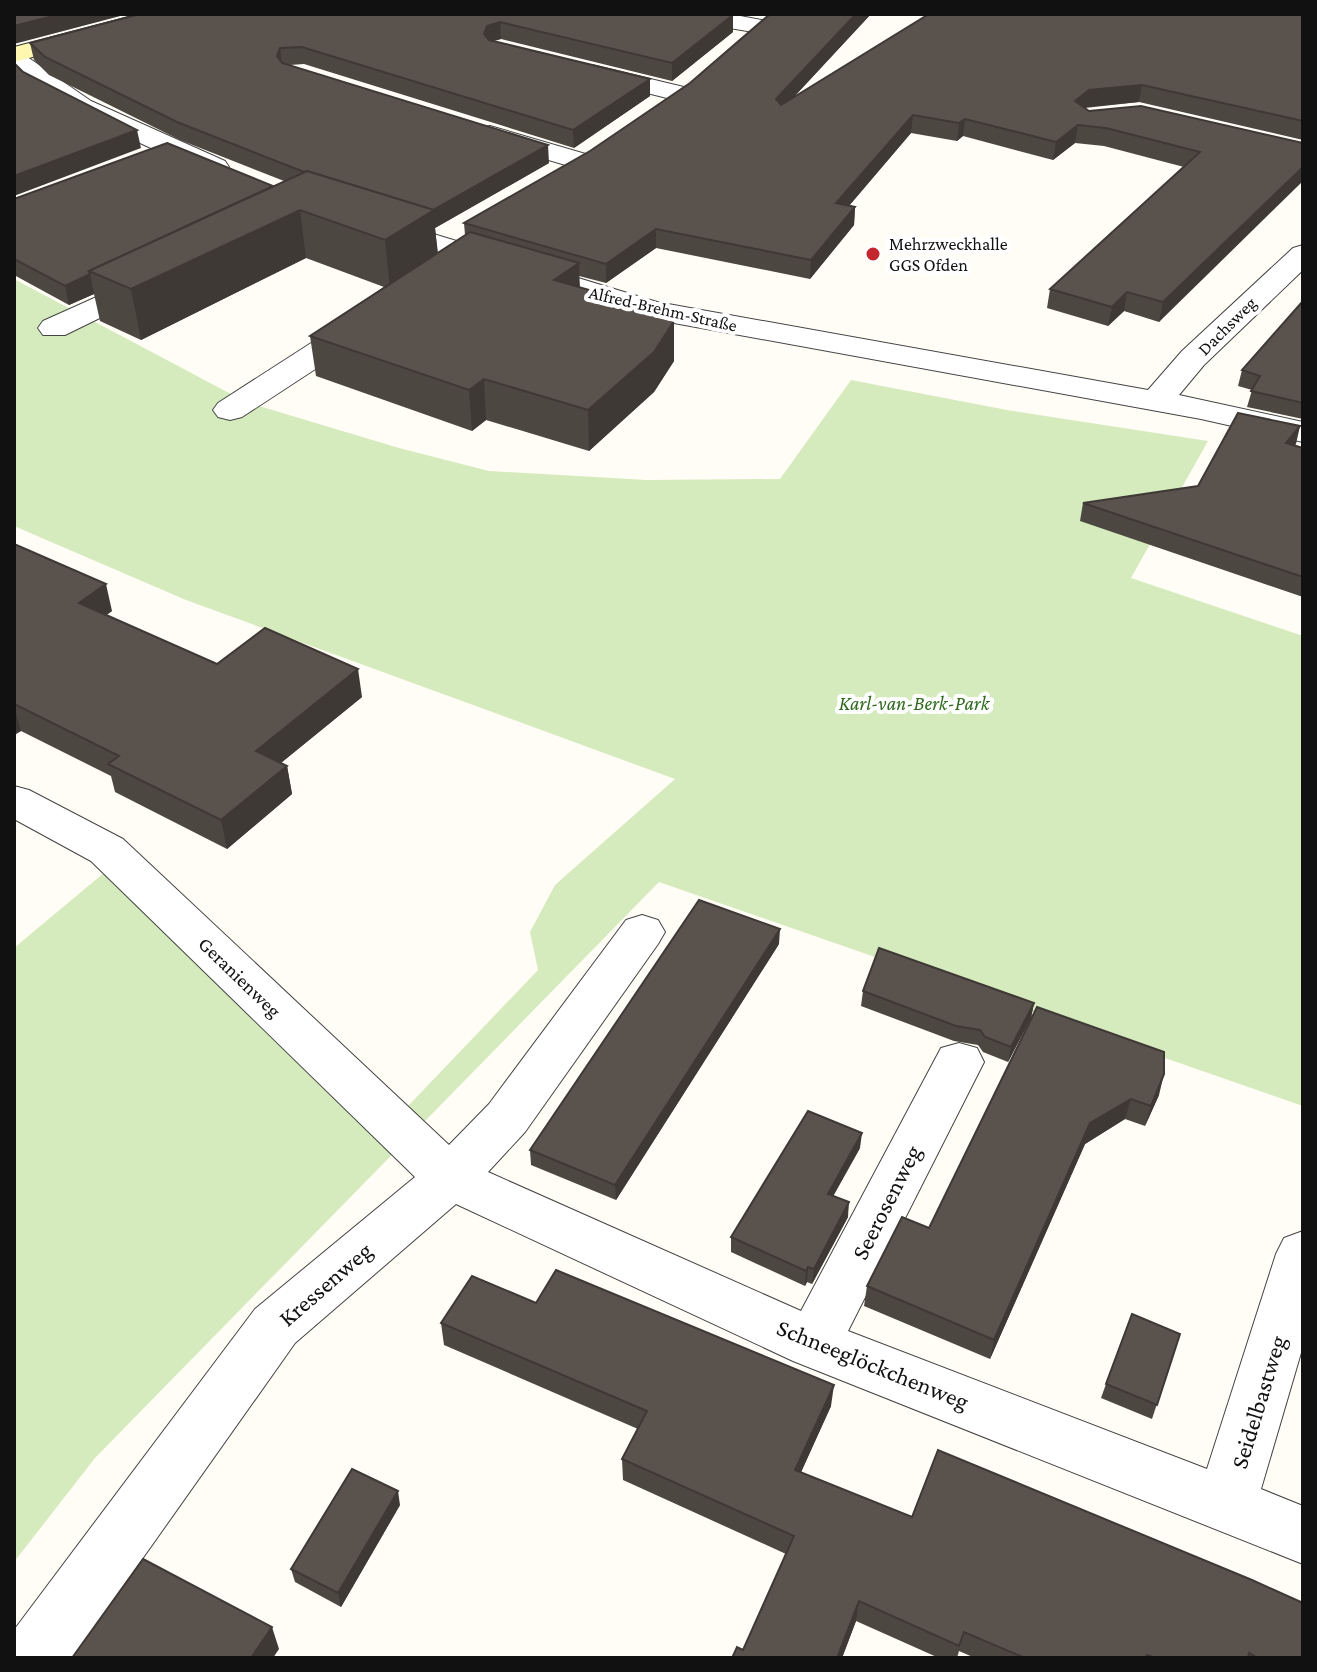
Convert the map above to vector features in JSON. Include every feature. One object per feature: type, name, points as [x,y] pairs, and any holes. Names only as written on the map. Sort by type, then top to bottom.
[{"type":"street","points":[[167,14],[14,57],[38,82],[170,149],[240,177]]},
{"type":"street","points":[[688,14],[765,20]]},
{"type":"street","points":[[736,46],[765,20]]},
{"type":"street","points":[[575,68],[679,93]]},
{"type":"street","points":[[654,110],[702,74]]},
{"type":"street","points":[[473,129],[579,161]]},
{"type":"street","points":[[553,177],[604,144]]},
{"type":"street","points":[[142,160],[170,149]]},
{"type":"street","name":"Alfred-Brehm-Straße","points":[[352,218],[438,259],[464,243],[652,310],[1303,432]]},
{"type":"street","name":"Dachsweg","points":[[1155,402],[1193,358],[1303,254]]},
{"type":"street","points":[[54,328],[182,266]]},
{"type":"street","points":[[230,410],[388,307]]},
{"type":"street","name":"Geranienweg","points":[[14,800],[107,850],[450,1178]]},
{"type":"street","name":"Kressenweg","points":[[33,1658],[275,1326],[450,1178],[507,1118],[642,932]]},
{"type":"street","name":"Seerosenweg","points":[[813,1343],[959,1062]]},
{"type":"street","name":"Schneeglöckchenweg","points":[[450,1178],[813,1343],[1303,1535]]},
{"type":"street","name":"Seidelbastweg","points":[[1226,1504],[1303,1254]]},
{"type":"green space","name":"Karl-van-Berk-Park","points":[[14,279],[246,402],[399,448],[489,471],[647,480],[780,479],[851,380],[1007,410],[1208,441],[1131,578],[1303,636],[1303,1106],[659,882],[95,1458],[14,1562],[14,948],[117,862],[387,1128],[538,970],[530,932],[555,885],[675,779],[186,600],[14,526]]},
{"type":"building","points":[[14,14],[61,14],[14,26]]},
{"type":"building","points":[[140,14],[733,15],[672,63],[500,22],[487,26],[484,34],[489,40],[650,79],[573,130],[302,47],[280,48],[277,56],[282,63],[548,145],[433,210],[304,172],[177,122],[45,57],[30,43]]},
{"type":"building","points":[[770,14],[856,14],[776,99],[781,105],[929,14],[1303,14],[1303,121],[1142,85],[1089,90],[1075,101],[1089,111],[1141,106],[1303,143],[1303,167],[1163,302],[1127,292],[1112,307],[1050,289],[1200,152],[1106,128],[1078,125],[1056,142],[965,119],[959,123],[913,115],[836,203],[855,207],[811,260],[656,229],[606,264],[464,223],[590,151],[690,83]]},
{"type":"building","points":[[14,63],[23,72],[137,130],[14,176]]},
{"type":"building","points":[[167,143],[273,186],[89,271],[90,274],[65,286],[14,259],[14,199]]},
{"type":"building","points":[[307,171],[434,210],[385,240],[300,210],[131,289],[89,271]]},
{"type":"building","points":[[470,232],[579,263],[554,280],[596,292],[590,297],[674,321],[654,352],[588,410],[484,379],[469,390],[310,336]]},
{"type":"building","points":[[1303,301],[1303,403],[1251,391],[1260,376],[1242,370]]},
{"type":"building","points":[[1238,413],[1300,426],[1286,443],[1303,448],[1303,577],[1083,503],[1198,486]]},
{"type":"building","points":[[14,544],[106,584],[79,603],[217,664],[265,628],[358,669],[256,751],[287,766],[221,820],[108,764],[119,756],[14,704]]},
{"type":"building","points":[[699,900],[780,929],[615,1185],[530,1150]]},
{"type":"building","points":[[879,948],[1034,1003],[1011,1047],[985,1037],[980,1030],[956,1026],[863,991]]},
{"type":"building","points":[[1037,1007],[1164,1052],[1164,1074],[1151,1106],[1131,1099],[1090,1123],[994,1340],[867,1286],[902,1217],[929,1228]]},
{"type":"building","points":[[808,1111],[862,1133],[828,1194],[849,1202],[814,1269],[808,1267],[806,1271],[731,1237]]},
{"type":"building","points":[[556,1270],[834,1385],[795,1470],[912,1517],[938,1450],[1303,1603],[1303,1658],[1258,1658],[1249,1653],[1248,1658],[1155,1658],[1147,1655],[1146,1658],[1025,1658],[964,1632],[959,1646],[859,1601],[837,1658],[732,1658],[737,1647],[743,1650],[794,1536],[622,1459],[647,1411],[441,1323],[472,1276],[536,1303]]},
{"type":"building","points":[[1132,1314],[1180,1334],[1157,1405],[1106,1384]]},
{"type":"building","points":[[352,1469],[398,1491],[338,1593],[291,1569]]},
{"type":"building","points":[[143,1559],[272,1627],[251,1658],[72,1658]]},
{"type":"place","name":"Mehrzweckhalle GGS Ofden","points":[[873,254]]}]
